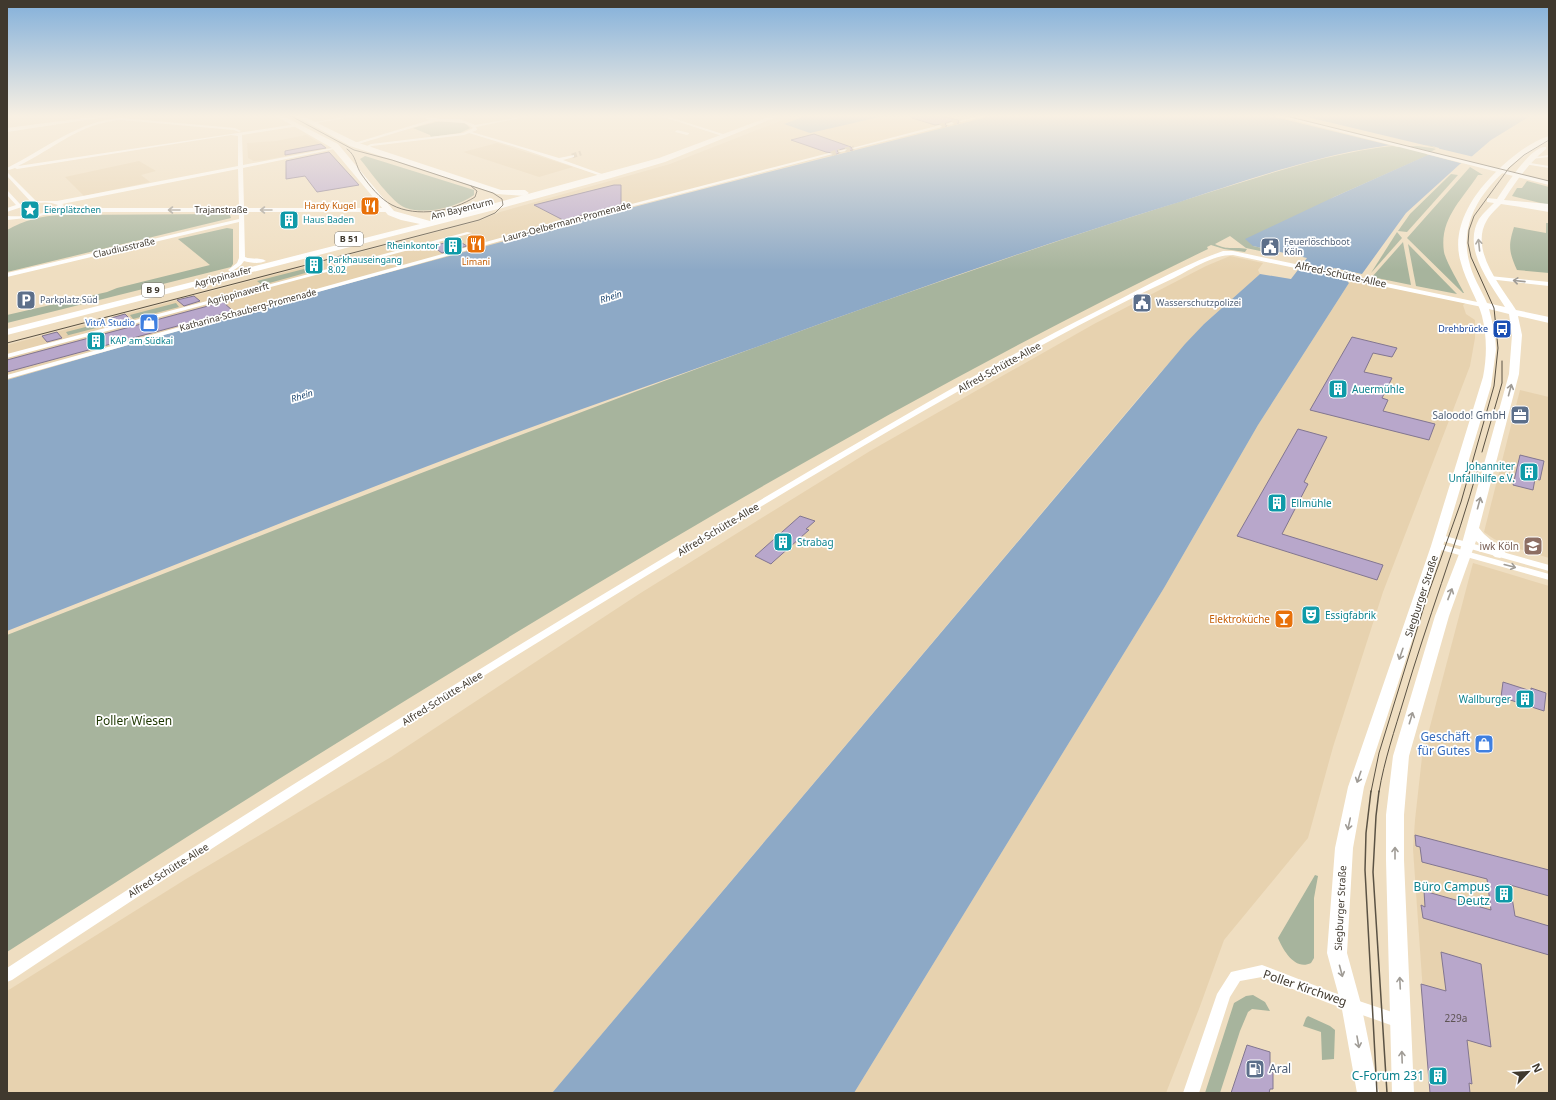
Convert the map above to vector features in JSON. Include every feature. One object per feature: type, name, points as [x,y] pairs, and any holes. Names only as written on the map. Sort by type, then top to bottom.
[{"type":"main road","points":[[353,167],[401,224],[398,226]]},
{"type":"main road","points":[[419,167],[499,196],[494,204],[474,212]]},
{"type":"main road","name":"B 51","points":[[600,174],[624,167]]},
{"type":"main road","name":"Am Bayenturm","points":[[440,220],[508,204],[529,195],[638,167]]},
{"type":"main road","points":[[1489,167],[1549,182]]},
{"type":"main road","points":[[1502,167],[1549,179]]},
{"type":"main road","name":"Siegburger Straße","points":[[1368,1093],[1351,1004],[1340,969],[1337,953],[1344,848],[1356,787],[1438,542],[1489,378],[1491,337],[1482,305],[1463,259],[1462,239],[1463,228],[1473,208],[1476,198],[1504,167]]},
{"type":"main road","points":[[1403,1093],[1402,1022],[1395,860],[1395,815],[1401,756],[1442,616],[1467,550],[1514,374],[1516,335],[1514,312],[1490,278],[1480,257],[1478,233],[1483,220],[1501,203],[1524,167]]},
{"type":"main road","name":"Am Bayenturm","points":[[581,181],[600,174]]},
{"type":"main road","points":[[1480,194],[1487,199],[1501,203],[1549,206]]},
{"type":"main road","name":"Am Bayenturm","points":[[418,221],[499,196],[529,195]]},
{"type":"main road","points":[[392,213],[418,221],[440,220]]},
{"type":"main road","name":"Agrippinaufer","points":[[7,327],[440,220]]},
{"type":"main road","name":"Agrippinaufer","points":[[7,332],[197,281],[263,261],[418,221]]},
{"type":"main road","points":[[1482,305],[1548,318]]},
{"type":"main road","points":[[1515,325],[1548,318]]},
{"type":"main road","points":[[1473,528],[1479,537],[1500,554]]},
{"type":"street","points":[[30,167],[9,171],[35,203]]},
{"type":"street","points":[[7,210],[35,203],[59,204],[251,167]]},
{"type":"street","points":[[580,167],[600,174]]},
{"type":"street","name":"Laura-Oelbermann-Promenade","points":[[489,244],[644,201],[777,167]]},
{"type":"street","points":[[231,270],[239,264],[242,258],[241,216],[243,169]]},
{"type":"street","points":[[7,192],[19,206]]},
{"type":"street","points":[[7,218],[17,218],[53,210],[59,204]]},
{"type":"street","points":[[1521,205],[1549,210]]},
{"type":"street","name":"Trajanstraße","points":[[53,210],[241,216],[392,213]]},
{"type":"street","name":"Claudiusstraße","points":[[7,275],[241,216]]},
{"type":"street","points":[[7,224],[17,218]]},
{"type":"street","name":"Agrippinawerft","points":[[7,356],[469,232]]},
{"type":"street","name":"Katharina-Schauberg-Promenade","points":[[7,377],[489,244]]},
{"type":"street","name":"Alfred-Schütte-Allee","points":[[7,976],[134,891],[487,669],[626,584],[945,396],[1167,278],[1220,254],[1233,253],[1482,305]]},
{"type":"street","points":[[242,258],[249,261],[263,261]]},
{"type":"street","points":[[1490,278],[1549,284]]},
{"type":"street","points":[[1438,542],[1549,576]]},
{"type":"street","points":[[1467,550],[1500,554],[1549,568]]},
{"type":"street","name":"Poller Kirchweg","points":[[1191,1093],[1224,994],[1236,976],[1262,970],[1330,998],[1402,1022]]},
{"type":"shaded area","points":[[110,167],[150,167],[156,171],[141,175],[150,182],[84,196],[65,177]]},
{"type":"shaded area","points":[[510,167],[572,167],[539,177]]},
{"type":"shaded area","points":[[658,167],[785,167],[714,185],[168,333],[7,380],[7,345],[479,221],[500,212]]},
{"type":"shaded area","points":[[1230,256],[1263,263],[1258,270],[1260,274],[1204,324],[1152,382],[552,1093],[7,1093],[7,991],[186,879],[391,757],[639,594],[870,451],[1094,324],[1206,266]]},
{"type":"shaded area","points":[[1360,281],[1466,303],[1463,305],[1466,314],[1475,320],[1475,338],[1470,366],[1383,592],[1333,747],[1308,838],[1224,940],[1166,1093],[854,1093],[1164,588],[1258,425],[1349,283]]},
{"type":"shaded area","points":[[1520,390],[1549,397],[1549,558],[1510,546],[1494,539],[1484,532]]},
{"type":"shaded area","points":[[1473,563],[1549,586],[1549,1093],[1430,1093],[1413,849],[1415,820],[1422,757]]},
{"type":"green space","points":[[367,167],[401,167],[474,190],[474,195],[459,203],[442,209],[423,211],[414,210],[400,205]]},
{"type":"green space","name":"Poller Wiesen","points":[[1292,167],[1401,167],[1334,197],[1253,246],[1276,251],[1274,254],[1246,248],[1230,236],[1215,244],[1227,248],[1247,249],[1245,252],[1224,249],[1211,245],[1207,247],[1208,249],[974,368],[821,453],[670,540],[373,720],[7,952],[7,635],[620,397],[867,307],[1020,254]]},
{"type":"green space","points":[[1470,167],[1483,175],[1478,175],[1453,210],[1448,220],[1443,240],[1445,256],[1464,293],[1407,238]]},
{"type":"green space","points":[[1451,174],[1458,175],[1407,232],[1398,231],[1410,214]]},
{"type":"green space","points":[[1527,181],[1549,187],[1549,205],[1512,196],[1517,188],[1522,188]]},
{"type":"green space","points":[[62,215],[230,215],[231,218],[7,272],[7,230],[33,219]]},
{"type":"green space","points":[[1546,223],[1549,223],[1549,273],[1517,270],[1510,249],[1514,227],[1546,233]]},
{"type":"green space","points":[[227,228],[233,229],[233,264],[231,267],[7,323],[7,315],[107,292],[117,288],[210,265],[178,239]]},
{"type":"green space","points":[[1397,232],[1402,238],[1371,273]]},
{"type":"green space","points":[[1403,242],[1411,285],[1372,277]]},
{"type":"green space","points":[[1408,244],[1457,294],[1416,286]]},
{"type":"green space","points":[[304,269],[309,272],[262,285],[257,281]]},
{"type":"green space","points":[[176,303],[179,307],[133,319],[130,315]]},
{"type":"green space","points":[[105,322],[108,325],[112,324],[65,336],[68,335],[66,332]]},
{"type":"green space","points":[[1315,875],[1318,876],[1314,898],[1314,958],[1311,963],[1305,965],[1295,962],[1290,958],[1278,938]]},
{"type":"green space","points":[[1253,995],[1265,1002],[1270,1011],[1252,1009],[1248,1012],[1240,1031],[1220,1093],[1205,1093],[1234,1003],[1246,996]]},
{"type":"green space","points":[[1308,1016],[1330,1026],[1335,1030],[1334,1059],[1322,1060],[1321,1032],[1303,1026]]},
{"type":"water","name":"Rhein","points":[[786,167],[1288,167],[1119,221],[960,274],[543,423],[475,448],[7,631],[7,380],[375,276]]},
{"type":"water","points":[[1400,167],[1456,167],[1406,213],[1362,274],[1334,268],[1330,276],[1345,279],[1349,283],[1258,425],[1164,588],[854,1093],[552,1093],[1185,344],[1204,324],[1260,274],[1291,279],[1307,258],[1253,246],[1245,239]]},
{"type":"building","points":[[286,167],[343,167],[359,185],[317,192],[305,176],[286,179]]},
{"type":"building","points":[[614,185],[621,185],[621,205],[563,220],[534,205]]},
{"type":"building","points":[[457,240],[467,246],[442,253],[432,246]]},
{"type":"building","points":[[194,296],[200,301],[184,306],[177,300]]},
{"type":"building","points":[[223,302],[233,311],[7,372],[7,360]]},
{"type":"building","points":[[125,314],[131,320],[115,324],[111,318]]},
{"type":"building","points":[[57,332],[62,338],[47,342],[42,336]]},
{"type":"building","name":"Auermühle","points":[[1352,337],[1397,348],[1392,357],[1373,353],[1364,372],[1392,378],[1382,398],[1388,400],[1383,411],[1435,424],[1429,440],[1310,410]]},
{"type":"building","name":"Ellmühle","points":[[1298,429],[1327,437],[1304,482],[1308,484],[1282,534],[1383,565],[1377,580],[1237,536]]},
{"type":"building","name":"Johanniter Unfallhilfe e.V.","points":[[1520,455],[1544,461],[1540,480],[1535,479],[1533,490],[1513,485]]},
{"type":"building","name":"Strabag","points":[[800,516],[815,521],[806,529],[809,530],[771,564],[755,556]]},
{"type":"building","name":"Wallburger","points":[[1503,682],[1531,691],[1531,688],[1546,693],[1544,711],[1501,697]]},
{"type":"building","name":"Büro Campus Deutz","points":[[1415,835],[1549,870],[1549,896],[1510,885],[1515,916],[1549,926],[1549,955],[1423,918],[1421,905],[1425,907],[1424,891],[1491,910],[1487,879],[1422,862],[1420,847],[1416,846]]},
{"type":"building","points":[[1441,952],[1481,964],[1491,1047],[1467,1040],[1472,1084],[1469,1083],[1470,1093],[1430,1093],[1421,984],[1446,991]]},
{"type":"building","name":"Aral","points":[[1247,1045],[1270,1052],[1270,1070],[1273,1073],[1273,1089],[1270,1089],[1269,1093],[1231,1093]]},
{"type":"tram line","points":[[358,167],[375,192],[383,199],[392,205],[412,211],[435,211],[466,202],[475,197],[477,191],[471,186]]},
{"type":"tram line","points":[[7,343],[479,220],[495,213],[503,205],[502,199],[493,193],[414,167]]},
{"type":"tram line","points":[[1494,167],[1507,171]]},
{"type":"tram line","points":[[1507,171],[1510,167]]},
{"type":"tram line","points":[[1371,792],[1379,753],[1426,600],[1461,502],[1494,386],[1498,348],[1494,308],[1471,257],[1468,243],[1469,230],[1474,216],[1507,171]]},
{"type":"tram line","points":[[1507,171],[1549,181]]},
{"type":"tram line","points":[[1482,452],[1502,383],[1502,361]]},
{"type":"tram line","points":[[1379,792],[1393,733],[1478,468]]},
{"type":"tram line","points":[[1371,791],[1366,833],[1365,870],[1377,1093]]},
{"type":"tram line","points":[[1379,791],[1373,872],[1387,1093]]},
{"type":"place","name":"Hardy Kugel","points":[[370,206]]},
{"type":"place","name":"Eierplätzchen","points":[[30,210]]},
{"type":"place","name":"Haus Baden","points":[[289,220]]},
{"type":"place","name":"Limani","points":[[476,244]]},
{"type":"place","name":"Rheinkontor","points":[[453,246]]},
{"type":"place","name":"Feuerlöschboot Köln","points":[[1270,247]]},
{"type":"place","name":"Parkhauseingang 8.02","points":[[314,265]]},
{"type":"place","name":"Parkplatz Süd","points":[[26,300]]},
{"type":"place","name":"Wasserschutzpolizei","points":[[1142,303]]},
{"type":"place","name":"VitrA Studio","points":[[149,323]]},
{"type":"place","name":"Drehbrücke","points":[[1502,329]]},
{"type":"place","name":"KAP am Südkai","points":[[96,341]]},
{"type":"place","name":"Auermühle","points":[[1338,389]]},
{"type":"place","name":"Saloodo! GmbH","points":[[1520,415]]},
{"type":"place","name":"Johanniter Unfallhilfe e.V.","points":[[1529,472]]},
{"type":"place","name":"Ellmühle","points":[[1277,503]]},
{"type":"place","name":"Strabag","points":[[783,542]]},
{"type":"place","name":"iwk Köln","points":[[1533,546]]},
{"type":"place","name":"Essigfabrik","points":[[1311,615]]},
{"type":"place","name":"Elektroküche","points":[[1284,619]]},
{"type":"place","name":"Wallburger","points":[[1525,699]]},
{"type":"place","name":"Geschäft für Gutes","points":[[1484,744]]},
{"type":"place","name":"Büro Campus Deutz","points":[[1504,894]]},
{"type":"place","name":"Aral","points":[[1255,1069]]},
{"type":"place","name":"C-Forum 231","points":[[1438,1076]]}]
